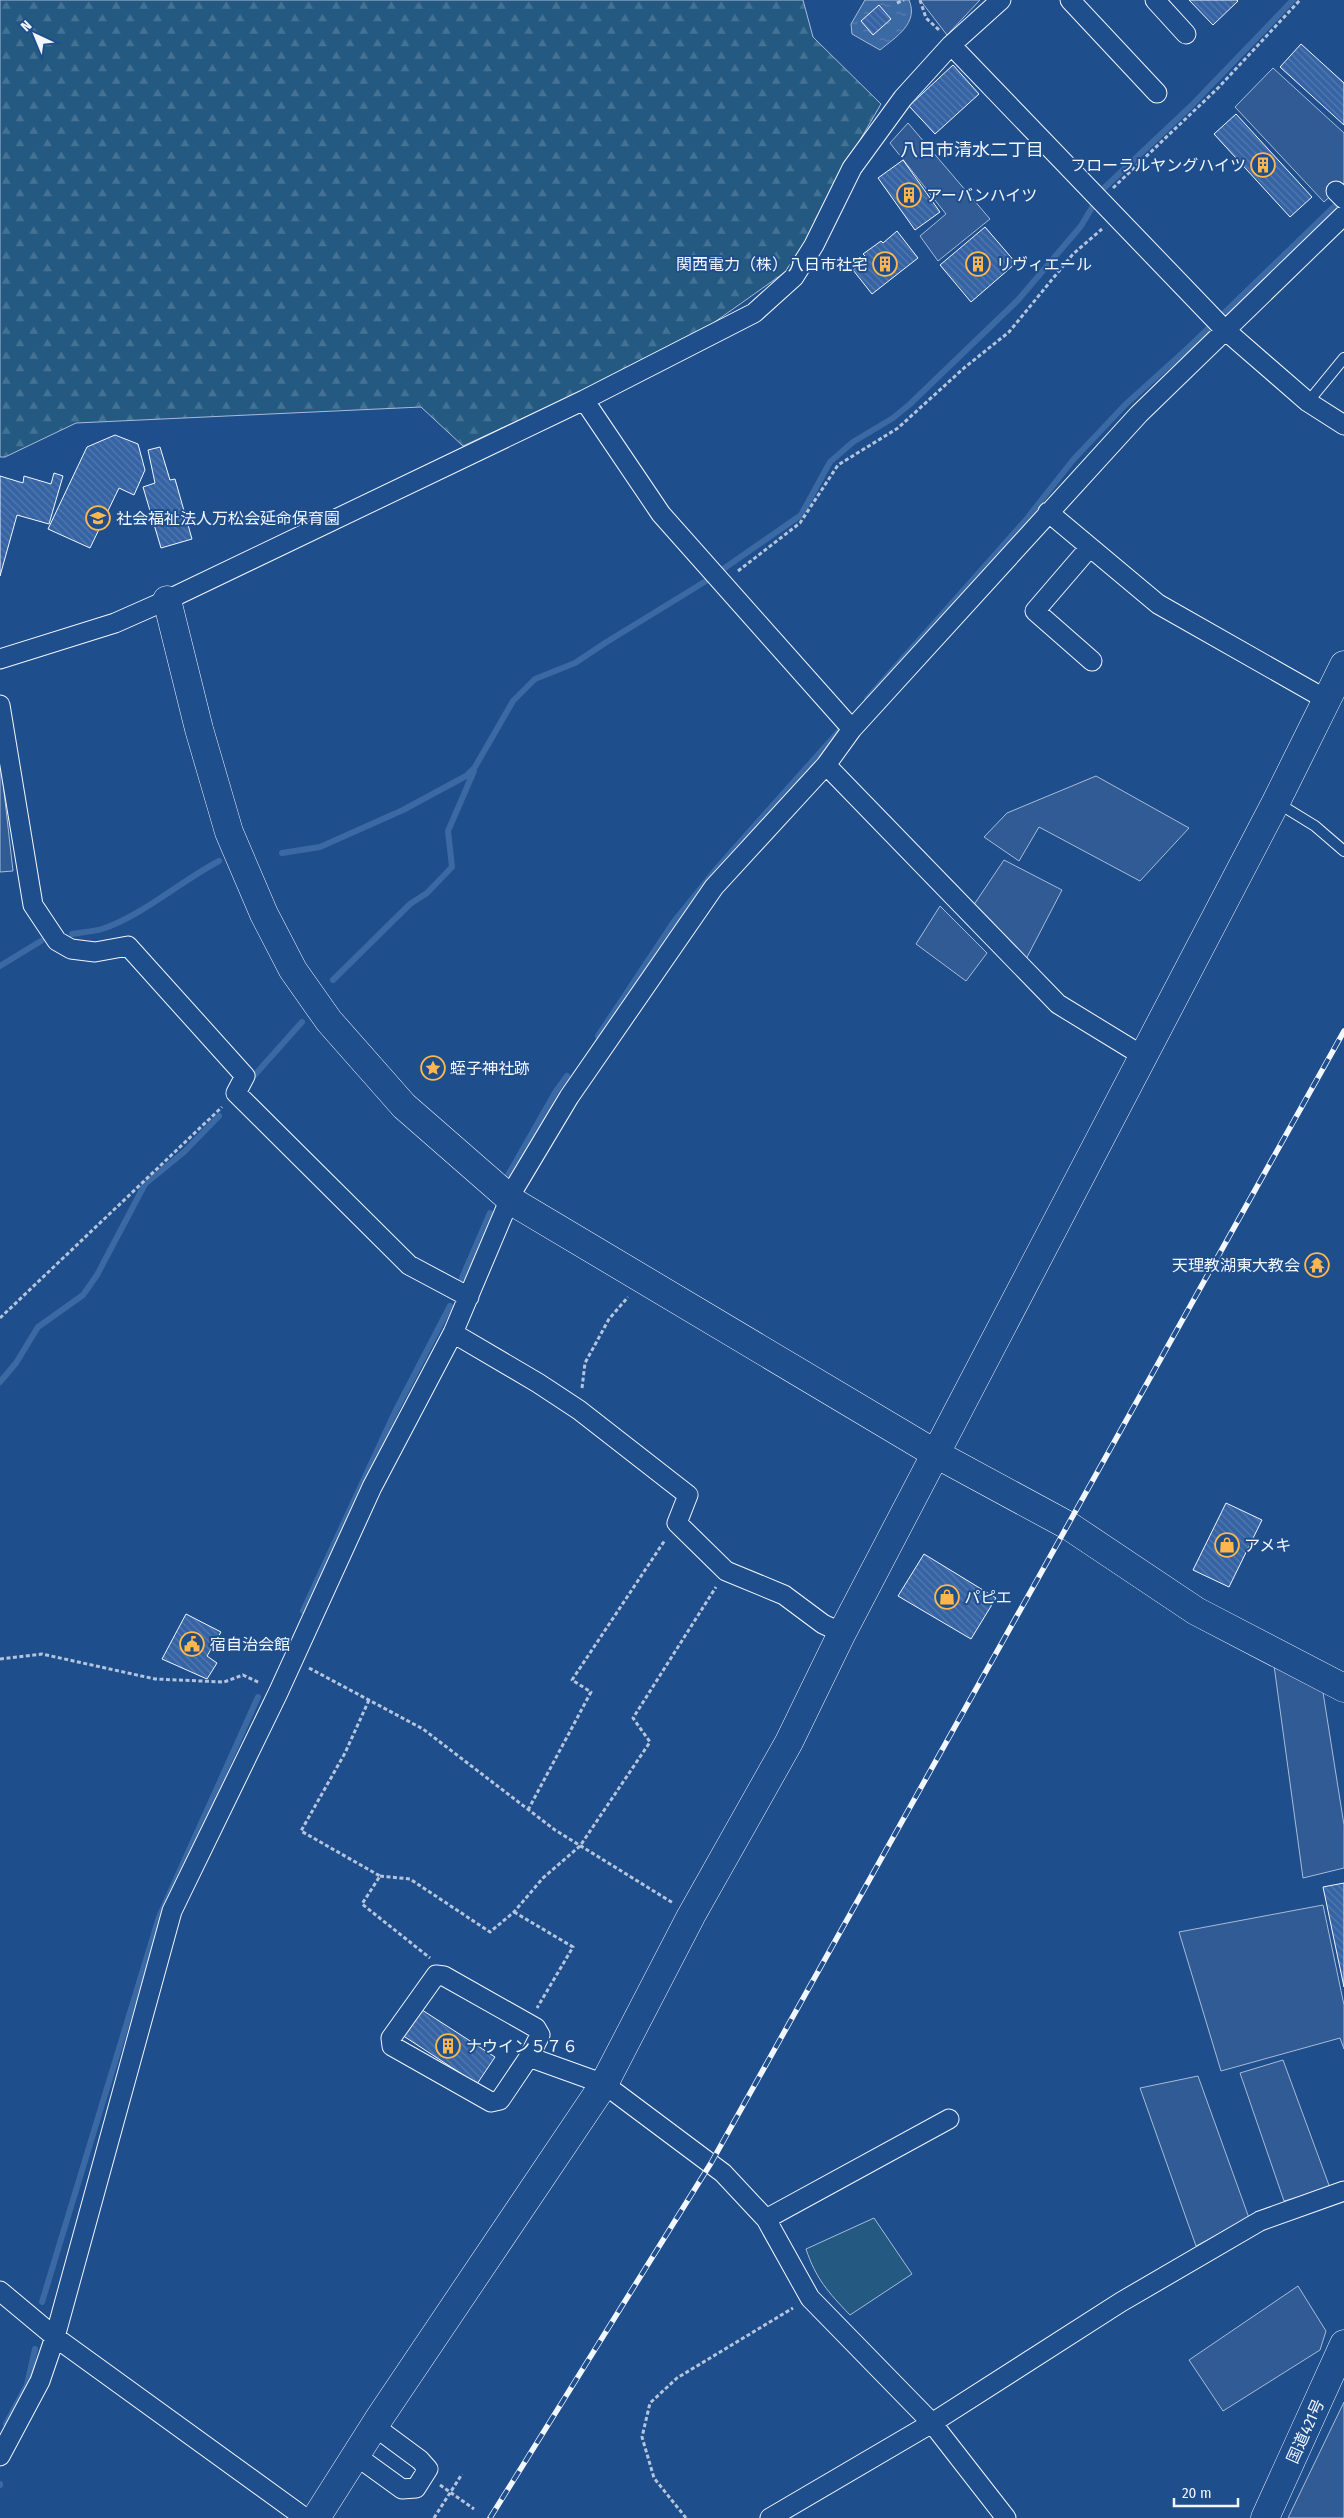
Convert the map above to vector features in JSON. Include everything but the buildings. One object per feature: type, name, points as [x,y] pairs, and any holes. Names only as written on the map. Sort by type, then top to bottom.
[{"type":"main road","points":[[167,600],[199,729],[229,832],[264,914],[293,970],[329,1021],[404,1106],[510,1199],[936,1454],[1068,1526],[1196,1611],[1344,1688]]},
{"type":"main road","points":[[316,2518],[374,2426],[604,2084],[691,1916],[789,1742],[842,1633],[1276,802],[1344,665]]},
{"type":"main road","name":"国道421号","points":[[1265,2518],[1344,2344]]},
{"type":"street","points":[[0,659],[115,623],[167,600],[584,400],[754,313],[794,277],[814,245],[852,168],[947,39],[1001,0]]},
{"type":"street","points":[[1070,0],[1157,93]]},
{"type":"street","points":[[1154,0],[1186,34]]},
{"type":"street","points":[[947,39],[1224,329],[1308,402],[1344,425]]},
{"type":"street","points":[[0,2456],[40,2381],[55,2337],[172,1911],[278,1693],[372,1487],[453,1333],[514,1189],[569,1097],[714,887],[826,765],[852,729],[1139,414],[1224,329],[1344,215]]},
{"type":"street","points":[[584,400],[661,514],[852,729]]},
{"type":"street","points":[[1048,512],[1158,604],[1326,700]]},
{"type":"street","points":[[1090,547],[1035,611],[1092,661]]},
{"type":"street","points":[[0,705],[33,905],[57,941],[71,950],[95,952],[128,946],[246,1076],[236,1093],[409,1265],[469,1297]]},
{"type":"street","points":[[826,765],[1058,1004],[1143,1056]]},
{"type":"street","points":[[453,1333],[538,1383],[578,1410],[688,1495],[677,1523],[726,1571],[784,1595],[823,1624],[842,1633]]},
{"type":"street","points":[[436,1975],[444,1976],[527,2022],[536,2028],[540,2035],[500,2100],[491,2102],[392,2046],[391,2038],[436,1975]]},
{"type":"street","points":[[528,2057],[604,2084],[711,2164],[766,2219],[810,2298],[932,2423],[1006,2518]]},
{"type":"street","points":[[766,2219],[949,2119]]},
{"type":"street","points":[[770,2518],[932,2423],[1121,2302],[1260,2220],[1344,2192]]},
{"type":"street","points":[[0,2292],[55,2337],[304,2518]]},
{"type":"street","points":[[355,2455],[402,2489],[416,2488],[420,2482],[428,2469],[420,2460],[374,2426]]},
{"type":"lane","points":[[1308,402],[1344,358]]},
{"type":"lane","points":[[1276,802],[1315,826],[1344,851]]},
{"type":"path","points":[[897,3],[904,0]]},
{"type":"path","points":[[920,0],[926,18],[947,39]]},
{"type":"path","points":[[721,583],[800,523],[838,465],[898,428],[964,368],[1009,332],[1073,254],[1105,206],[1300,0]]},
{"type":"path","points":[[0,1318],[236,1093]]},
{"type":"path","points":[[578,1410],[585,1363],[609,1319],[642,1279]]},
{"type":"path","points":[[528,1810],[591,1692],[572,1680],[677,1523]]},
{"type":"path","points":[[369,1700],[345,1753],[301,1831],[380,1876],[410,1879],[490,1932],[514,1912],[543,1878],[580,1846],[650,1742],[633,1718],[726,1571]]},
{"type":"path","points":[[0,1659],[42,1654],[155,1678],[224,1682],[243,1675],[278,1693]]},
{"type":"path","points":[[293,1660],[423,1729],[555,1830],[691,1916]]},
{"type":"path","points":[[380,1876],[362,1904],[437,1963],[436,1975]]},
{"type":"path","points":[[514,1912],[573,1947],[527,2022]]},
{"type":"path","points":[[686,2518],[654,2478],[642,2437],[650,2403],[677,2378],[810,2298]]},
{"type":"path","points":[[434,2518],[462,2474]]},
{"type":"path","points":[[438,2484],[474,2509]]},
{"type":"green space","points":[[0,0],[803,0],[813,37],[881,104],[846,164],[791,268],[709,326],[617,375],[463,446],[421,407],[76,423],[5,457],[0,457]]},
{"type":"green space","points":[[874,2218],[912,2274],[850,2315],[824,2285],[814,2269],[806,2249]]},
{"type":"shaded area","points":[[920,0],[980,0],[947,35]]},
{"type":"shaded area","points":[[1273,68],[1344,133],[1344,183],[1324,202],[1235,107]]},
{"type":"shaded area","points":[[908,123],[990,219],[938,261],[920,236],[946,214],[890,143]]},
{"type":"shaded area","points":[[0,756],[13,871],[0,872]]},
{"type":"shaded area","points":[[1096,776],[1189,828],[1140,881],[1039,827],[1019,861],[984,837],[1007,813]]},
{"type":"shaded area","points":[[1004,860],[1062,890],[1024,963],[971,909]]},
{"type":"shaded area","points":[[940,906],[987,953],[966,981],[916,944]]},
{"type":"shaded area","points":[[1273,1658],[1322,1686],[1344,1825],[1344,1868],[1303,1878]]},
{"type":"shaded area","points":[[1323,1905],[1344,2005],[1344,2049],[1340,2038],[1221,2071],[1179,1932]]},
{"type":"shaded area","points":[[1283,2060],[1330,2188],[1284,2201],[1240,2073]]},
{"type":"shaded area","points":[[1198,2076],[1249,2218],[1196,2246],[1140,2088]]},
{"type":"shaded area","points":[[1298,2286],[1326,2331],[1320,2350],[1223,2411],[1189,2360]]},
{"type":"shaded area","points":[[1344,2402],[1344,2518],[1288,2518]]},
{"type":"water","points":[[865,0],[909,0],[911,16],[904,29],[880,50],[852,34],[851,24]]},
{"type":"waterway","points":[[282,853],[320,847],[403,810],[466,776],[475,767],[513,701],[535,679],[575,663],[706,581],[801,515],[830,462],[853,442],[893,418],[909,405],[1018,300],[1081,226],[1103,189],[1191,106],[1293,0]]},
{"type":"waterway","points":[[867,699],[1025,521],[1073,460],[1125,405],[1188,348],[1341,200]]},
{"type":"waterway","points":[[598,1036],[673,923],[718,867],[840,730]]},
{"type":"waterway","points":[[333,980],[410,904],[427,893],[452,867],[448,831],[474,771]]},
{"type":"waterway","points":[[72,934],[98,930],[131,916],[219,861]]},
{"type":"waterway","points":[[0,966],[41,941]]},
{"type":"waterway","points":[[252,1078],[302,1022]]},
{"type":"waterway","points":[[507,1177],[556,1091],[567,1076]]},
{"type":"waterway","points":[[0,1382],[16,1363],[38,1327],[83,1295],[97,1275],[145,1184],[184,1152],[219,1116]]},
{"type":"waterway","points":[[462,1278],[490,1213]]},
{"type":"waterway","points":[[303,1611],[395,1412],[450,1306]]},
{"type":"waterway","points":[[42,2302],[159,1917],[258,1697]]},
{"type":"waterway","points":[[6,2424],[27,2385],[35,2349]]},
{"type":"railway","points":[[490,2518],[711,2163],[1344,1031]]},
{"type":"place","name":"フローラルヤングハイツ","points":[[1263,165]]},
{"type":"place","name":"アーバンハイツ","points":[[909,195]]},
{"type":"place","name":"関西電力（株）八日市社宅","points":[[885,264]]},
{"type":"place","name":"リヴィエール","points":[[978,264]]},
{"type":"place","name":"社会福祉法人万松会延命保育園","points":[[98,518]]},
{"type":"place","name":"蛭子神社跡","points":[[433,1068]]},
{"type":"place","name":"天理教湖東大教会","points":[[1317,1265]]},
{"type":"place","name":"アメキ","points":[[1227,1545]]},
{"type":"place","name":"パピエ","points":[[947,1597]]},
{"type":"place","name":"宿自治会館","points":[[192,1644]]},
{"type":"place","name":"ナウイン５７６","points":[[448,2046]]},
{"type":"district","name":"八日市清水二丁目","points":[[972,150]]}]
